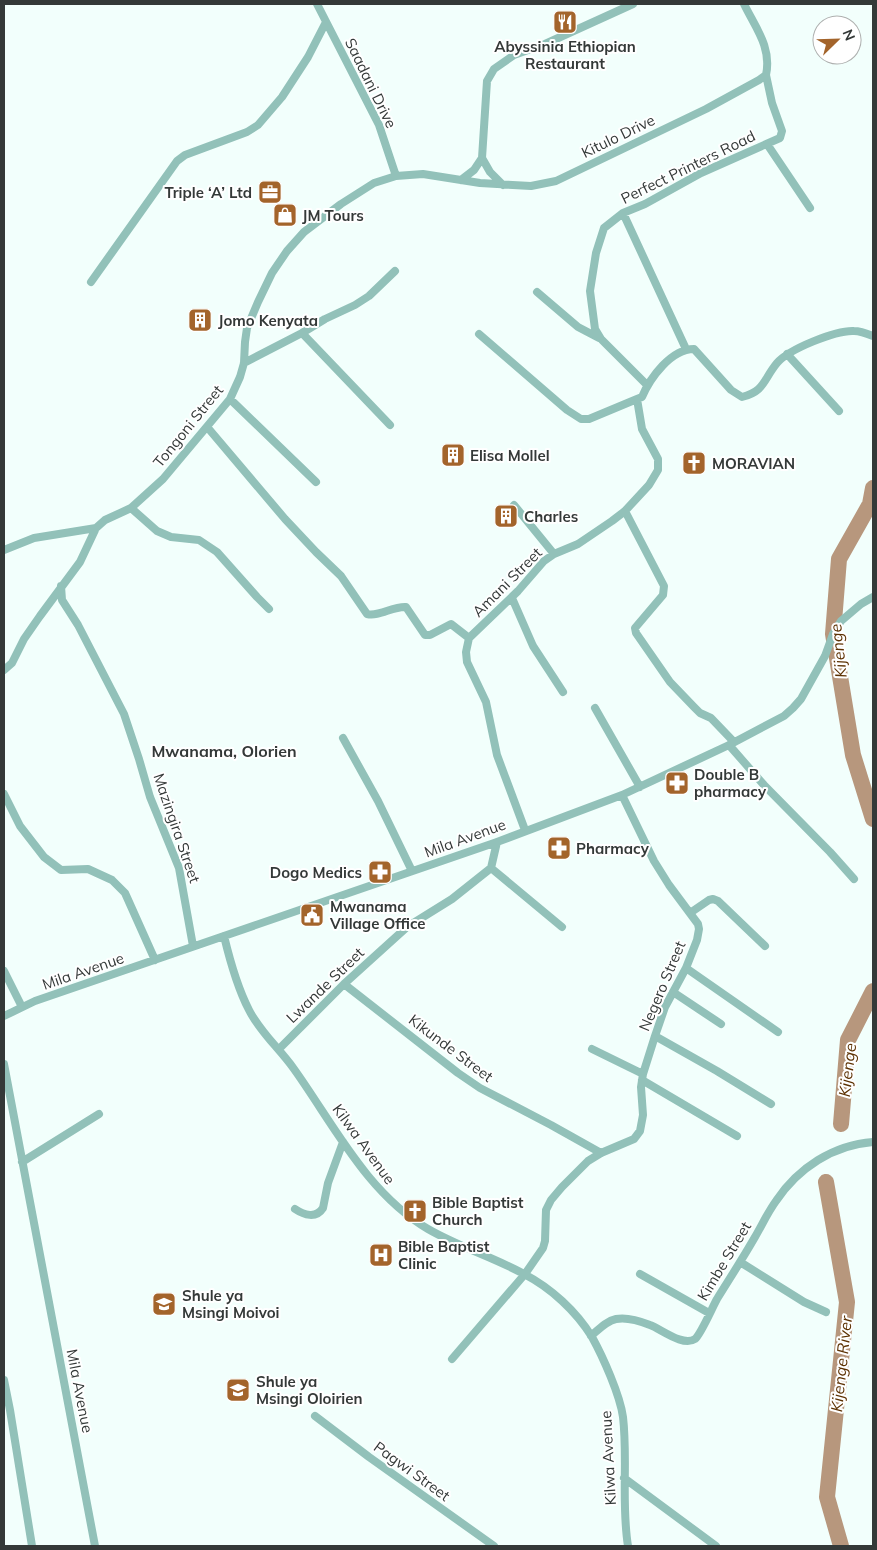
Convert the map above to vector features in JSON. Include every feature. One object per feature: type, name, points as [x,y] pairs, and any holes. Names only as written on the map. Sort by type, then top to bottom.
[{"type":"street","name":"Saadani Drive","points":[[317,4],[379,125],[396,176]]},
{"type":"street","points":[[461,180],[474,170],[482,158],[487,81],[494,69],[514,55],[554,40],[633,4]]},
{"type":"street","points":[[744,4],[764,41],[768,54],[766,74]]},
{"type":"street","points":[[91,282],[177,161],[185,155],[247,132],[263,121],[282,97],[308,57],[326,22]]},
{"type":"street","name":"Perfect Printers Road","points":[[647,384],[601,339],[595,329],[590,291],[596,253],[604,228],[623,213],[645,204],[701,173],[780,138],[782,131],[772,103],[766,74]]},
{"type":"street","name":"Kitulo Drive","points":[[396,176],[423,174],[503,185],[531,186],[556,181],[706,109],[759,80],[766,74]]},
{"type":"street","points":[[768,144],[810,208]]},
{"type":"street","points":[[482,158],[490,172],[503,185]]},
{"type":"street","name":"Tongoni Street","points":[[96,528],[105,520],[131,508],[163,479],[208,428],[230,399],[244,363],[247,328],[272,273],[304,232],[341,204],[374,183],[396,176]]},
{"type":"street","points":[[623,213],[686,349]]},
{"type":"street","points":[[244,363],[362,301],[395,271]]},
{"type":"street","points":[[536,292],[578,327],[601,339]]},
{"type":"street","points":[[480,334],[567,410],[581,419],[594,417],[642,397],[647,384],[660,367],[686,349],[694,349],[730,390],[742,397],[758,391],[777,363],[787,354],[812,341],[854,331],[873,336]]},
{"type":"street","points":[[302,333],[390,425]]},
{"type":"street","points":[[787,354],[839,411]]},
{"type":"street","points":[[230,399],[316,482]]},
{"type":"street","name":"Amani Street","points":[[525,830],[495,750],[486,702],[467,662],[466,652],[469,638],[512,598],[544,561],[554,554],[578,544],[625,511],[649,484],[658,470],[658,459],[642,429],[637,399]]},
{"type":"street","points":[[208,428],[279,512],[316,552],[342,576],[367,614],[372,615],[406,607],[425,635],[430,636],[451,624],[469,638]]},
{"type":"street","points":[[514,505],[554,554]]},
{"type":"street","points":[[131,508],[157,531],[171,537],[199,540],[210,546],[269,608]]},
{"type":"street","points":[[625,511],[664,586],[663,595],[635,628],[636,633],[670,682],[694,707],[711,718],[764,785],[854,879]]},
{"type":"street","points":[[4,550],[34,538],[96,528]]},
{"type":"street","points":[[4,670],[12,663],[24,639],[80,562],[96,528]]},
{"type":"street","name":"Mazingira Street","points":[[61,586],[62,600],[78,625],[124,714],[150,797],[179,868],[193,946]]},
{"type":"street","name":"Mila Avenue","points":[[4,1016],[35,1001],[497,842],[640,787],[784,716],[801,699],[825,656],[833,634],[842,622],[861,604],[873,597]]},
{"type":"street","points":[[512,598],[533,646],[563,692]]},
{"type":"street","points":[[595,708],[640,787]]},
{"type":"street","points":[[343,738],[378,801],[412,871]]},
{"type":"street","points":[[4,794],[20,826],[44,857],[61,870],[88,869],[104,876],[112,880],[125,893],[155,960]]},
{"type":"street","name":"Negero Street","points":[[452,1359],[525,1274],[544,1245],[546,1210],[551,1200],[588,1161],[601,1153],[634,1139],[640,1131],[643,1077],[654,1036],[673,992],[686,968],[697,940],[699,929],[654,861],[622,795]]},
{"type":"street","points":[[497,842],[491,868],[562,927]]},
{"type":"street","name":"Lwande Street","points":[[278,1049],[344,984],[406,927],[452,899],[491,868]]},
{"type":"street","points":[[690,913],[713,899],[718,901],[765,946]]},
{"type":"street","name":"Kilwa Avenue","points":[[224,936],[237,982],[248,1009],[343,1142],[390,1201],[428,1229],[458,1245],[525,1274],[557,1296],[591,1336],[601,1355],[623,1416],[625,1525],[628,1546]]},
{"type":"street","points":[[686,968],[778,1032]]},
{"type":"street","points":[[4,971],[22,1007]]},
{"type":"street","name":"Kikunde Street","points":[[344,984],[458,1074],[480,1088],[601,1153]]},
{"type":"street","points":[[673,992],[721,1024]]},
{"type":"street","points":[[654,1036],[717,1070],[771,1104]]},
{"type":"street","points":[[592,1048],[643,1077],[737,1136]]},
{"type":"street","name":"Mila Avenue","points":[[4,1064],[95,1546]]},
{"type":"street","points":[[22,1162],[99,1114]]},
{"type":"street","points":[[295,1209],[301,1213],[313,1215],[320,1213],[343,1142]]},
{"type":"street","name":"Kimbe Street","points":[[591,1336],[605,1324],[615,1319],[649,1324],[680,1340],[688,1342],[694,1340],[776,1201],[789,1183],[809,1165],[827,1154],[863,1142],[873,1142]]},
{"type":"street","points":[[740,1262],[804,1302],[826,1312]]},
{"type":"street","points":[[640,1274],[709,1313]]},
{"type":"street","points":[[4,1380],[32,1546]]},
{"type":"street","points":[[4,1415],[10,1410]]},
{"type":"street","name":"Pagwi Street","points":[[315,1416],[494,1546]]},
{"type":"street","points":[[624,1478],[716,1546]]},
{"type":"waterway","name":"Kijenge","points":[[873,488],[870,504],[839,559],[833,634],[853,755],[873,819]]},
{"type":"waterway","name":"Kijenge","points":[[841,1124],[848,1040],[873,991]]},
{"type":"waterway","name":"Kijenge River","points":[[826,1182],[847,1302],[827,1497],[841,1546]]},
{"type":"place","name":"Abyssinia Ethiopian Restaurant","points":[[565,22]]},
{"type":"place","name":"Triple ‘A’ Ltd","points":[[270,192]]},
{"type":"place","name":"JM Tours","points":[[285,215]]},
{"type":"place","name":"Jomo Kenyata","points":[[200,320]]},
{"type":"place","name":"Elisa Mollel","points":[[453,455]]},
{"type":"place","name":"MORAVIAN","points":[[694,463]]},
{"type":"place","name":"Charles","points":[[506,516]]},
{"type":"place","name":"Double B pharmacy","points":[[677,783]]},
{"type":"place","name":"Pharmacy","points":[[559,848]]},
{"type":"place","name":"Dogo Medics","points":[[380,872]]},
{"type":"place","name":"Mwanama Village Office","points":[[312,915]]},
{"type":"place","name":"Bible Baptist Church","points":[[415,1211]]},
{"type":"place","name":"Bible Baptist Clinic","points":[[381,1255]]},
{"type":"place","name":"Shule ya Msingi Moivoi","points":[[164,1304]]},
{"type":"place","name":"Shule ya Msingi Oloirien","points":[[238,1390]]},
{"type":"district","name":"Mwanama, Olorien","points":[[224,751]]}]
